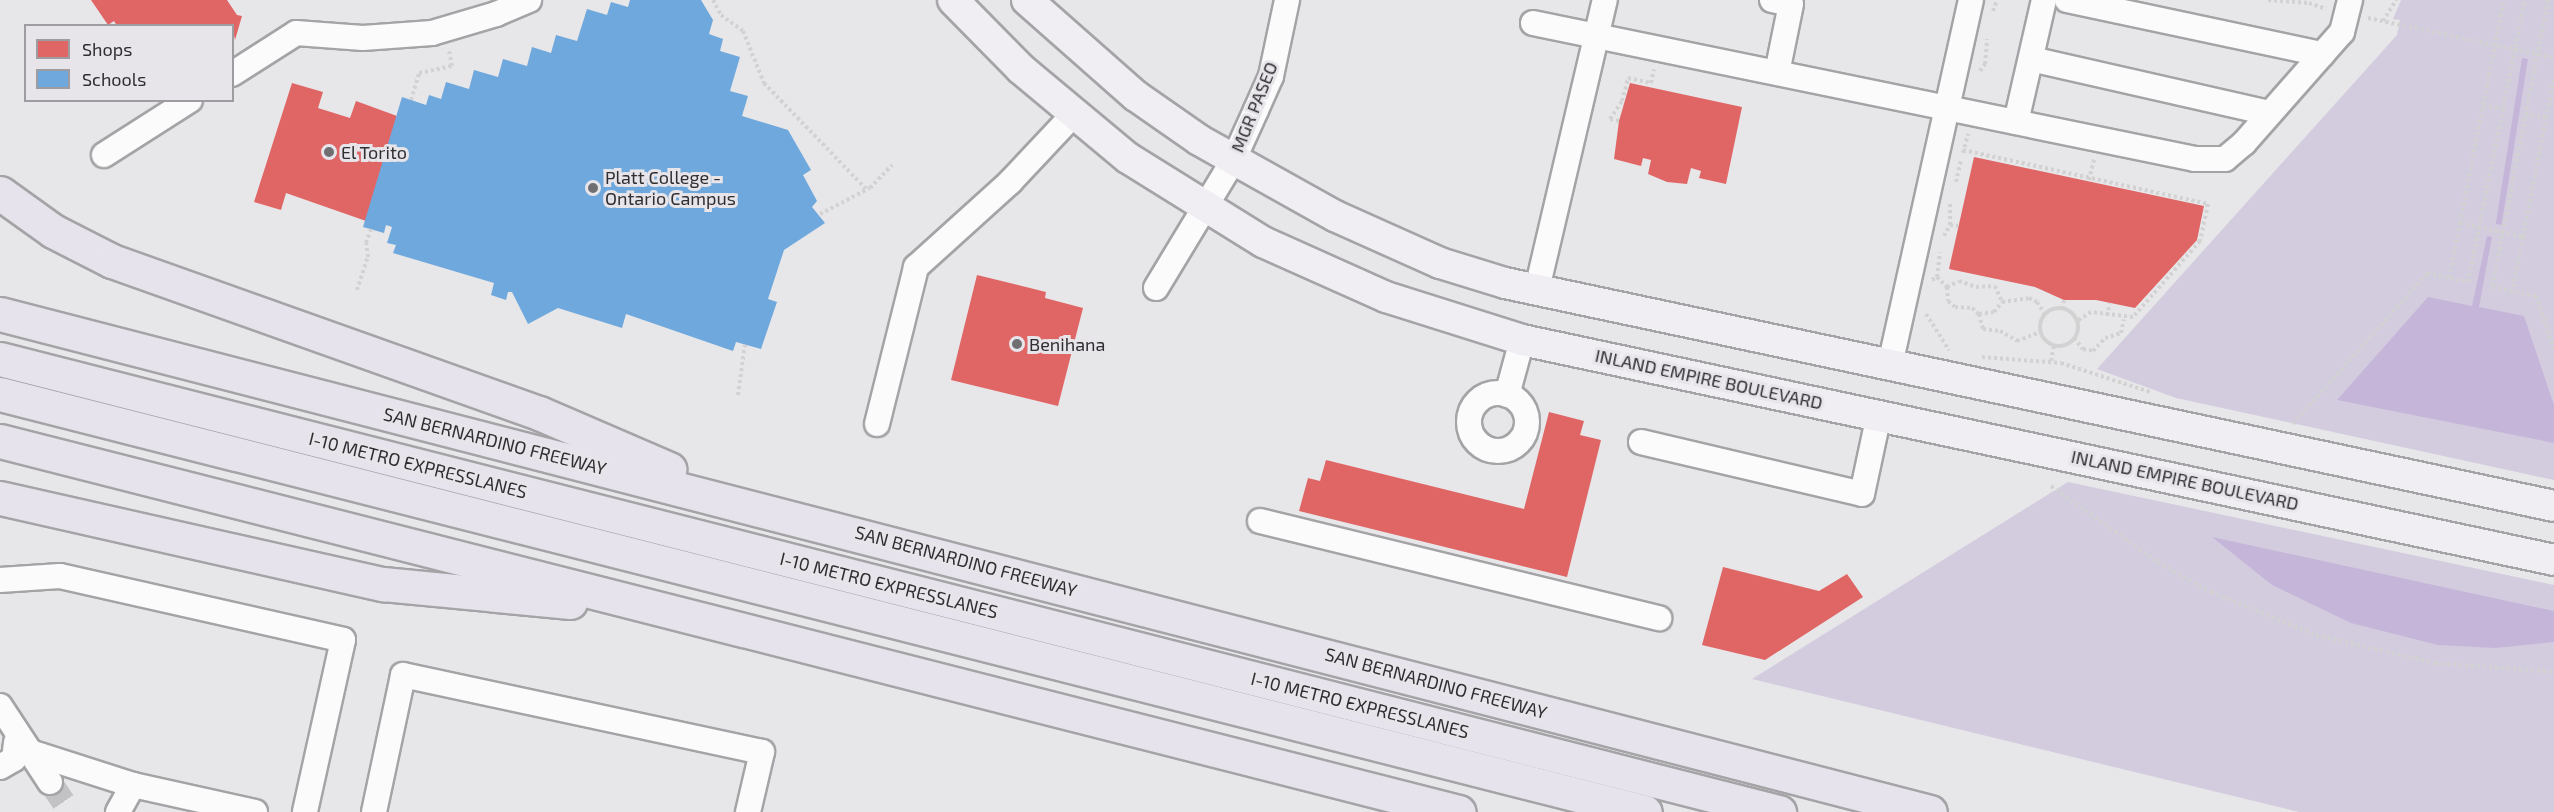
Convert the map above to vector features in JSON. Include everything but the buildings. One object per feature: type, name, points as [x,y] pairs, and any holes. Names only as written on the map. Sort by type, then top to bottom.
[{"type":"highway","points":[[0,193],[53,231],[112,261],[539,413],[756,506]]},
{"type":"highway","name":"SAN BERNARDINO FREEWAY","points":[[0,314],[445,429],[756,506],[1930,812]]},
{"type":"highway","name":"I-10 METRO EXPRESSLANES","points":[[0,359],[1779,812]]},
{"type":"highway","name":"I-10 METRO EXPRESSLANES","points":[[0,394],[1645,812]]},
{"type":"highway","points":[[445,429],[783,558]]},
{"type":"highway","points":[[0,441],[1459,812]]},
{"type":"highway","points":[[0,498],[383,584],[680,613]]},
{"type":"main road","name":"INLAND EMPIRE BOULEVARD","points":[[953,0],[1073,115],[1128,158],[1204,208],[1332,275],[1431,313],[1522,340],[2554,560]]},
{"type":"main road","points":[[1027,0],[1136,96],[1233,161],[1375,236],[1440,263],[1537,290],[2554,506]]},
{"type":"main road","points":[[1879,415],[1890,365]]},
{"type":"lane","points":[[234,73],[296,33],[363,38],[444,29],[529,0]]},
{"type":"lane","name":"MGR PASEO","points":[[1156,288],[1233,161],[1272,76],[1287,0]]},
{"type":"lane","points":[[1537,290],[1605,0]]},
{"type":"lane","points":[[1772,0],[1791,4],[1777,73]]},
{"type":"lane","points":[[1890,365],[1971,0]]},
{"type":"lane","points":[[2016,122],[2044,0]]},
{"type":"lane","points":[[2067,0],[2322,54]]},
{"type":"lane","points":[[1533,23],[2195,159],[2225,159],[2342,32],[2348,7]]},
{"type":"lane","points":[[2031,59],[2269,113]]},
{"type":"lane","points":[[104,154],[187,102]]},
{"type":"lane","points":[[877,424],[916,267],[1011,182],[1073,115]]},
{"type":"lane","points":[[1507,395],[1522,340]]},
{"type":"lane","points":[[1641,442],[1862,494],[1879,415]]},
{"type":"lane","points":[[1260,521],[1659,618]]},
{"type":"lane","points":[[0,580],[60,576],[343,640],[305,812]]},
{"type":"lane","points":[[374,812],[403,675],[762,752],[748,812]]},
{"type":"lane","points":[[0,706],[17,743],[50,782]]},
{"type":"lane","points":[[0,767],[14,759],[17,743]]},
{"type":"lane","points":[[17,743],[133,785],[255,812]]},
{"type":"lane","points":[[118,812],[133,785]]},
{"type":"path","points":[[714,0],[721,15],[743,31],[764,83],[867,190]]},
{"type":"path","points":[[1989,21],[1997,0]]},
{"type":"path","points":[[2268,0],[2348,7],[2384,21],[2554,58]]},
{"type":"path","points":[[2384,21],[2396,0]]},
{"type":"path","points":[[2449,278],[2504,0]]},
{"type":"path","points":[[2302,429],[2291,427],[2427,273],[2468,282],[2525,0]]},
{"type":"path","points":[[2548,0],[2492,287],[2536,296],[2554,349]]},
{"type":"path","points":[[411,100],[419,73],[452,66],[444,29]]},
{"type":"path","points":[[1937,277],[1940,244],[1950,225],[1951,191],[1964,150],[1972,113],[1975,82],[1988,51],[1987,34]]},
{"type":"path","points":[[1618,121],[1610,118],[1622,101],[1628,78],[1651,83],[1655,62]]},
{"type":"path","points":[[2512,291],[2554,79]]},
{"type":"path","points":[[2483,105],[2503,109]]},
{"type":"path","points":[[2526,114],[2546,118]]},
{"type":"path","points":[[1964,150],[2208,204],[2199,241],[2133,317],[2124,319],[2091,312],[2077,321],[2074,338],[2083,349],[2092,351],[2105,338],[2121,333],[2124,319]]},
{"type":"path","points":[[820,214],[867,190],[892,165]]},
{"type":"path","points":[[2460,224],[2523,237]]},
{"type":"path","points":[[1950,225],[1958,226]]},
{"type":"path","points":[[357,290],[368,257],[366,243],[370,229]]},
{"type":"path","points":[[1930,281],[1937,277]]},
{"type":"path","points":[[1937,277],[1947,287],[1951,304],[1972,308],[1979,314],[1983,329],[2000,331],[2018,341],[2041,332]]},
{"type":"path","points":[[1947,287],[1959,281],[1976,287],[1995,286],[2002,302]]},
{"type":"path","points":[[1979,314],[1994,312],[2002,302],[2029,298],[2037,302],[2045,315],[2041,332]]},
{"type":"path","points":[[2062,309],[2064,300]]},
{"type":"path","points":[[2107,316],[2110,303]]},
{"type":"path","points":[[1927,305],[1926,316],[1947,349],[1955,352]]},
{"type":"path","points":[[2045,315],[2062,309]]},
{"type":"path","points":[[2062,309],[2077,321]]},
{"type":"path","points":[[2041,332],[2055,345]]},
{"type":"path","points":[[2055,345],[2074,338]]},
{"type":"path","points":[[738,395],[745,344]]},
{"type":"path","points":[[2051,361],[2055,345]]},
{"type":"path","points":[[1973,357],[2051,361],[2091,370],[2156,394]]},
{"type":"path","points":[[2051,486],[2157,562],[2211,592],[2282,623],[2348,644],[2424,661],[2496,670],[2554,672]]},
{"type":"shaded area","points":[[2401,0],[2554,0],[2554,480],[2176,398],[2097,369],[2397,35],[2400,20],[2393,19]]},
{"type":"shaded area","points":[[2522,58],[2528,59],[2502,225],[2496,224]]},
{"type":"shaded area","points":[[2487,236],[2492,237],[2479,307],[2524,316],[2554,405],[2554,443],[2337,400],[2428,297],[2472,306]]},
{"type":"shaded area","points":[[2068,482],[2554,585],[2554,812],[2299,812],[1752,679]]},
{"type":"shaded area","points":[[2212,537],[2554,611],[2554,642],[2495,648],[2438,645],[2351,623],[2272,585]]},
{"type":"tunnel","points":[[50,782],[70,812]]},
{"type":"place","name":"El Torito","points":[[329,152]]},
{"type":"place","name":"Platt College - Ontario Campus","points":[[593,188]]},
{"type":"place","name":"Benihana","points":[[1017,344]]}]
